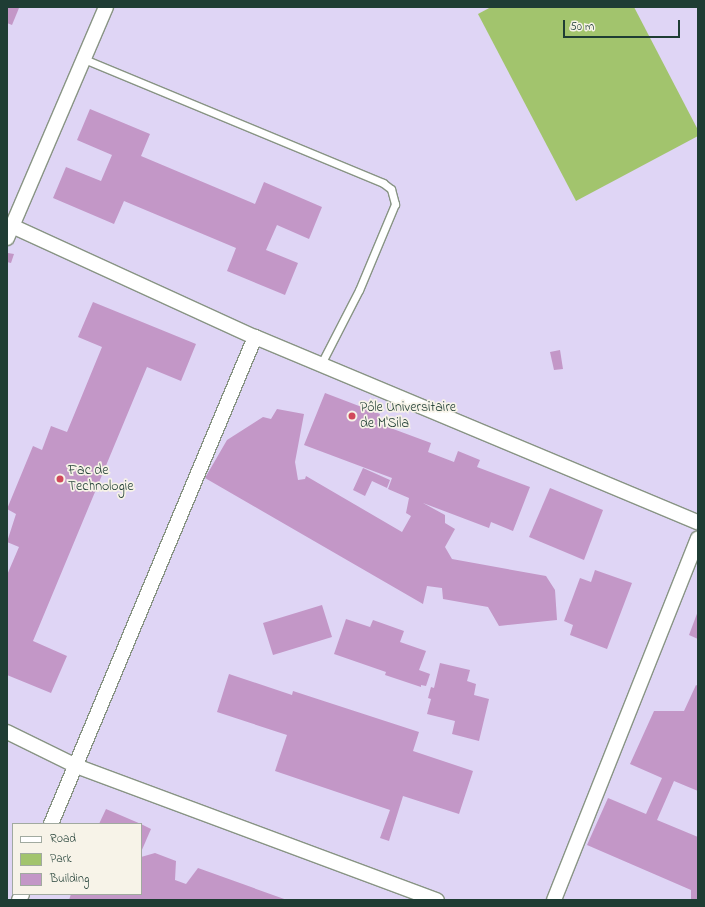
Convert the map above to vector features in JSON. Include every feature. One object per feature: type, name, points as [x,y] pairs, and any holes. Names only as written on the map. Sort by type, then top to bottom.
[{"type":"street","points":[[106,7],[10,232],[255,337],[698,522]]},
{"type":"street","points":[[51,823],[255,337]]},
{"type":"street","points":[[554,900],[698,539]]},
{"type":"street","points":[[7,732],[76,766],[435,900]]},
{"type":"lane","points":[[84,59],[383,183],[391,189],[395,204],[359,290],[321,364]]},
{"type":"shaded area","name":"Pôle Universitaire de M'Sila","points":[[7,7],[698,7],[698,900],[7,900]]},
{"type":"green space","points":[[491,7],[634,7],[698,130],[698,136],[576,201],[478,14]]},
{"type":"building","points":[[7,7],[19,8],[12,25],[7,23]]},
{"type":"building","points":[[90,109],[150,134],[141,156],[255,204],[264,182],[322,207],[309,239],[277,225],[266,250],[298,263],[285,295],[227,271],[236,248],[124,201],[114,224],[53,198],[66,167],[101,181],[112,155],[77,140]]},
{"type":"building","points":[[8,253],[14,254],[11,263],[7,262]]},
{"type":"building","name":"Fac de Technologie","points":[[93,302],[196,344],[181,381],[147,367],[33,641],[67,656],[51,693],[7,675],[7,575],[19,547],[7,542],[16,514],[7,509],[33,446],[42,450],[51,426],[67,432],[102,347],[78,337]]},
{"type":"building","points":[[560,350],[563,369],[554,370],[550,352]]},
{"type":"building","points":[[325,393],[380,414],[377,423],[431,443],[428,452],[454,462],[458,451],[480,460],[477,467],[530,487],[513,531],[491,522],[489,528],[423,503],[445,515],[445,523],[455,529],[445,547],[452,559],[546,576],[555,590],[557,620],[499,626],[488,607],[443,599],[442,588],[427,586],[423,604],[205,478],[227,440],[263,417],[271,419],[277,409],[304,414],[295,462],[298,480],[305,479],[306,476],[402,532],[411,516],[406,513],[409,498],[388,489],[392,478],[304,445]]},
{"type":"building","points":[[363,468],[390,480],[387,488],[372,481],[365,496],[353,490]]},
{"type":"building","points":[[550,488],[603,510],[584,560],[529,537]]},
{"type":"building","points":[[595,570],[632,583],[607,649],[570,635],[573,625],[564,621],[580,578],[591,582]]},
{"type":"building","points":[[322,605],[332,637],[273,655],[263,623]]},
{"type":"building","points":[[698,611],[698,639],[689,635]]},
{"type":"building","points":[[346,619],[370,627],[373,620],[404,631],[400,642],[426,651],[419,670],[430,674],[426,686],[421,685],[421,687],[385,675],[386,672],[334,654]]},
{"type":"building","points":[[440,663],[470,670],[467,681],[476,684],[474,695],[489,699],[479,741],[452,734],[455,721],[427,714],[431,699],[428,698],[431,687],[434,688]]},
{"type":"building","points":[[229,674],[292,695],[293,691],[419,732],[413,751],[473,771],[459,814],[403,796],[389,841],[380,838],[390,810],[275,771],[287,735],[217,712]]},
{"type":"building","points":[[696,685],[698,686],[698,791],[674,781],[657,820],[698,837],[698,900],[691,900],[691,890],[587,845],[608,798],[646,814],[662,778],[630,764],[654,711],[684,711]]},
{"type":"building","points":[[106,809],[139,823],[99,823]]},
{"type":"building","points":[[142,824],[151,829],[142,850]]},
{"type":"building","points":[[155,853],[176,861],[175,880],[186,884],[198,868],[287,900],[69,900],[71,895],[142,895],[142,857]]},
{"type":"place","name":"Pôle Universitaire de M'Sila","points":[[352,416]]},
{"type":"place","name":"Fac de Technologie","points":[[60,479]]}]
